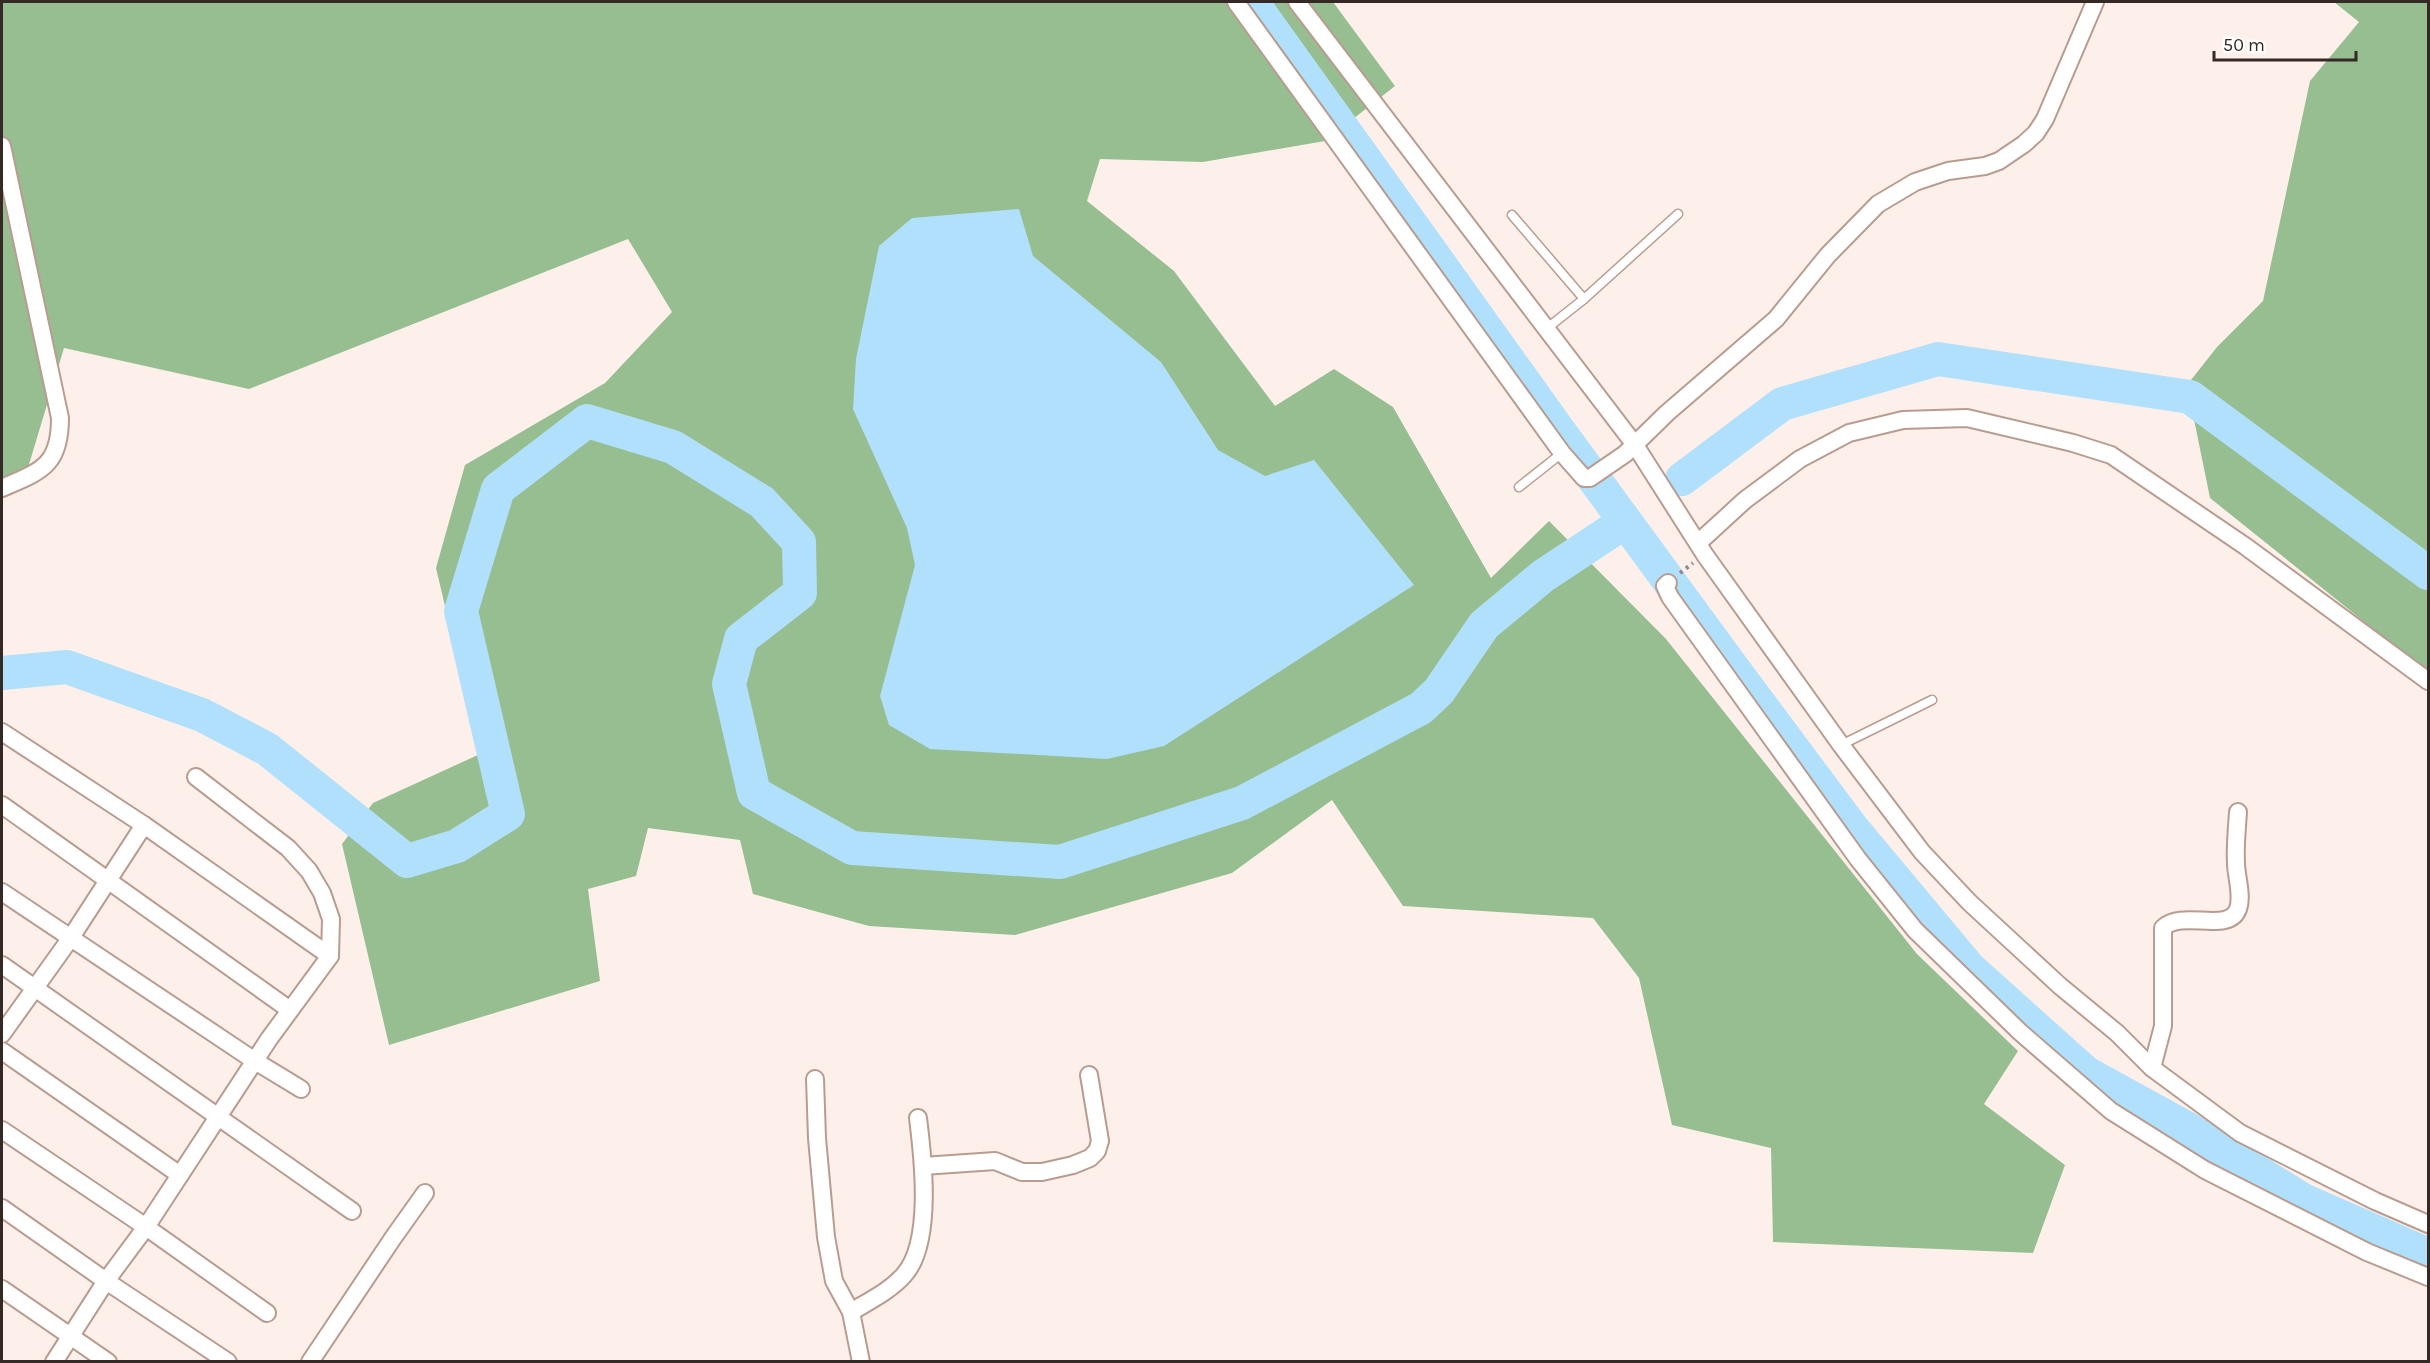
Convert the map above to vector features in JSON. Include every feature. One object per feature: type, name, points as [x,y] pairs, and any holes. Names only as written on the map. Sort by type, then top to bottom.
[{"type":"street","points":[[1236,2],[1562,453],[1584,478],[1590,478],[1630,450],[1667,413],[1776,319],[1828,255],[1878,204],[1915,182],[1948,171],[1985,166],[1999,161],[2036,133],[2045,119],[2095,2]]},
{"type":"street","points":[[1297,2],[1546,329],[1630,450],[1645,460],[1694,536],[1841,745],[1922,852],[1969,902],[2152,1068],[2240,1133],[2355,1192],[2428,1224]]},
{"type":"street","points":[[2,146],[60,418],[60,439],[48,463],[29,476],[2,488]]},
{"type":"street","points":[[1694,536],[1800,459],[1849,433],[1903,420],[1967,418],[2073,443],[2111,455],[2245,546],[2428,681]]},
{"type":"street","points":[[1668,583],[1665,586],[1670,597],[1865,868],[1915,930],[2020,1032],[2111,1111],[2205,1170],[2367,1252],[2428,1277]]},
{"type":"street","points":[[2,732],[144,825],[330,956]]},
{"type":"street","points":[[54,1362],[255,1061],[330,956],[331,919],[322,893],[309,871],[288,848],[196,777]]},
{"type":"street","points":[[2,805],[290,1010]]},
{"type":"street","points":[[2152,1068],[2163,1026],[2163,928],[2172,921],[2228,920],[2236,914],[2240,905],[2235,861],[2238,812]]},
{"type":"street","points":[[2,1034],[70,939],[144,825]]},
{"type":"street","points":[[2,891],[70,939],[301,1089]]},
{"type":"street","points":[[2,965],[352,1211]]},
{"type":"street","points":[[2,1051],[180,1175]]},
{"type":"street","points":[[923,1166],[995,1161],[1022,1172],[1031,1173],[1073,1165],[1090,1158],[1097,1150],[1100,1141],[1089,1075]]},
{"type":"street","points":[[815,1079],[815,1117],[826,1237],[834,1281],[851,1312],[861,1362]]},
{"type":"street","points":[[851,1312],[888,1290],[911,1265],[920,1236],[923,1166],[918,1118]]},
{"type":"street","points":[[2,1130],[146,1227],[267,1313]]},
{"type":"street","points":[[310,1362],[426,1193]]},
{"type":"street","points":[[2,1208],[228,1362]]},
{"type":"street","points":[[2,1289],[108,1362]]},
{"type":"lane","points":[[1546,329],[1584,299],[1678,214]]},
{"type":"lane","points":[[1512,215],[1584,299]]},
{"type":"lane","points":[[1520,487],[1562,453]]},
{"type":"lane","points":[[1841,745],[1932,700]]},
{"type":"green space","points":[[2,2],[1333,2],[1395,86],[1325,141],[1203,162],[1100,159],[1087,201],[1174,271],[1275,406],[1334,369],[1393,407],[1491,578],[1549,521],[1666,639],[1917,954],[2018,1051],[1984,1104],[2065,1165],[2033,1253],[1773,1242],[1771,1148],[1672,1125],[1639,978],[1593,918],[1403,906],[1332,800],[1232,873],[1015,935],[869,926],[753,894],[740,840],[648,828],[636,876],[588,889],[600,981],[389,1045],[342,844],[373,803],[480,754],[436,568],[465,465],[605,383],[672,312],[628,239],[249,389],[64,348],[24,481],[2,487]]},
{"type":"green space","points":[[2334,2],[2428,2],[2428,673],[2210,498],[2187,385],[2217,347],[2263,301],[2310,81],[2359,22]]},
{"type":"water","points":[[1019,209],[1033,256],[1161,362],[1218,450],[1265,476],[1314,460],[1414,585],[1164,746],[1107,759],[930,749],[889,725],[880,696],[915,565],[907,528],[853,409],[856,359],[879,246],[912,218]]},
{"type":"waterway","points":[[1252,2],[1559,431],[1732,667],[1852,828],[1969,968],[2086,1073],[2188,1129],[2303,1200],[2428,1255]]},
{"type":"waterway","points":[[1682,479],[1782,404],[1938,359],[2190,397],[2428,573]]},
{"type":"waterway","points":[[2,673],[67,667],[202,715],[267,749],[407,861],[457,846],[508,814],[461,611],[498,489],[587,421],[673,447],[762,502],[799,542],[800,593],[741,639],[729,684],[754,793],[852,848],[1060,862],[1242,803],[1421,708],[1439,691],[1484,625],[1543,576],[1611,531]]}]
